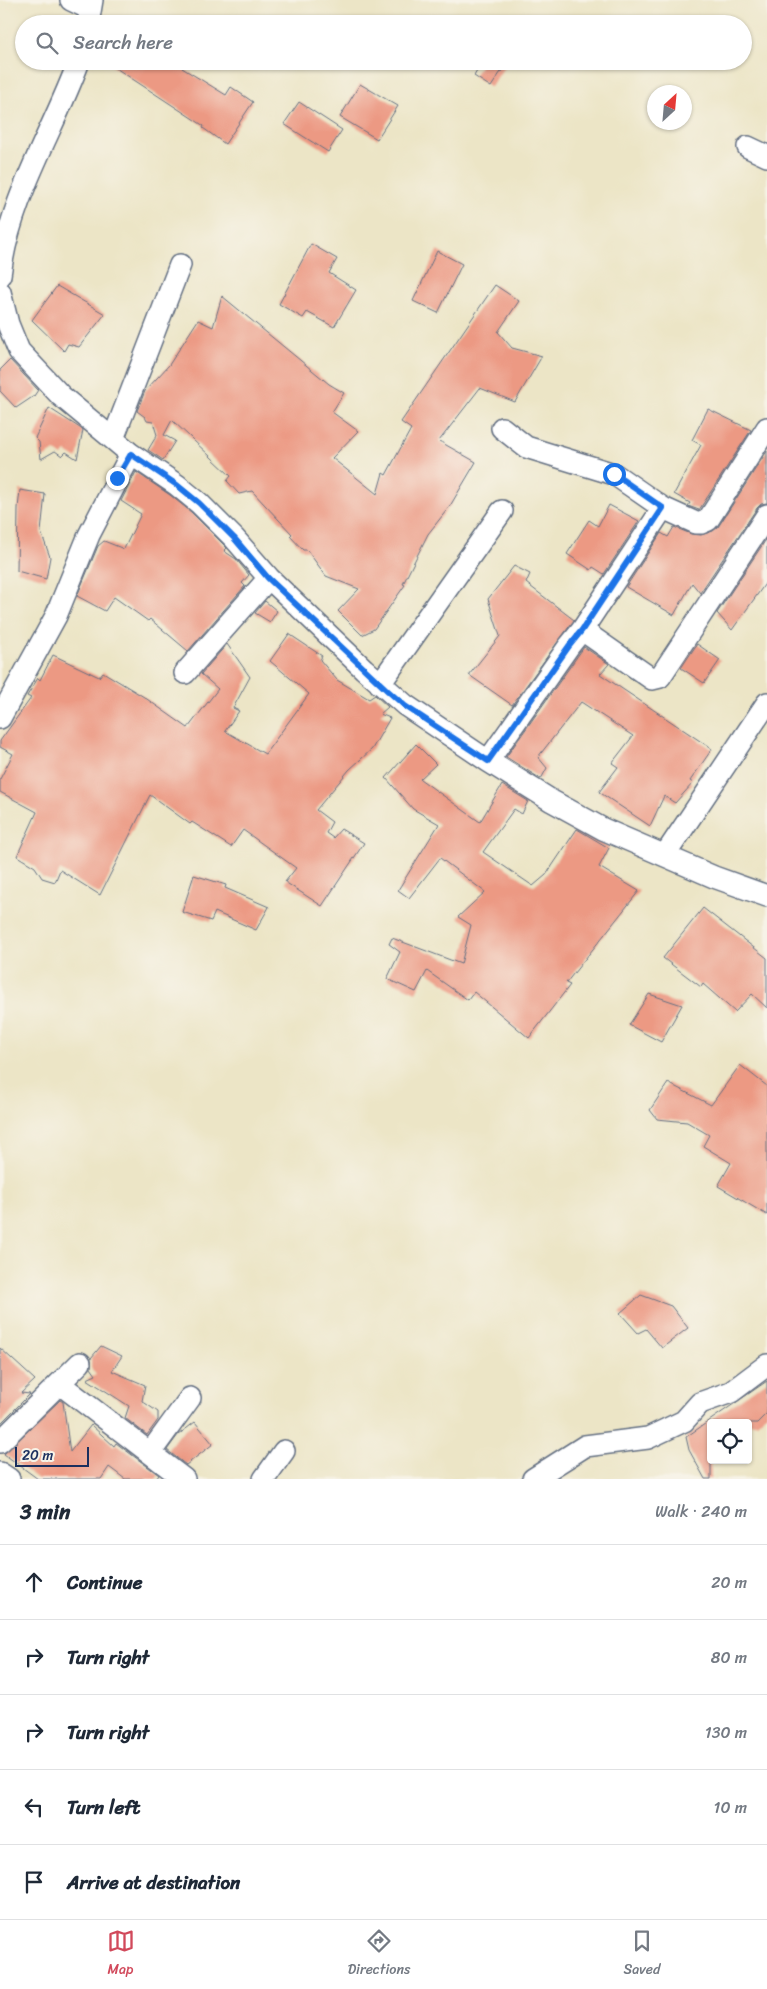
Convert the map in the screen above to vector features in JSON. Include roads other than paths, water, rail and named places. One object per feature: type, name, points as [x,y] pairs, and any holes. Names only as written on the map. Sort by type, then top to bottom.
[{"type":"street","points":[[0,275],[3,248],[17,206],[74,70]]},
{"type":"street","points":[[113,439],[180,265]]},
{"type":"street","points":[[0,292],[8,324],[19,351],[61,396],[131,454],[177,485],[199,503],[234,538],[268,578],[405,706],[552,801],[603,829],[714,877],[767,896]]},
{"type":"street","points":[[502,428],[526,447],[614,474],[663,508],[696,523],[708,520],[767,428]]},
{"type":"street","points":[[0,718],[56,616],[88,535],[131,454]]},
{"type":"street","points":[[488,761],[582,630],[663,508]]},
{"type":"street","points":[[380,684],[502,511]]},
{"type":"street","points":[[582,630],[652,679],[660,677],[767,515]]},
{"type":"street","points":[[185,673],[268,578]]},
{"type":"street","points":[[665,856],[767,703]]},
{"type":"street","points":[[0,1442],[80,1363]]},
{"type":"street","points":[[533,1479],[586,1446],[648,1438],[684,1421],[700,1403],[731,1392],[767,1365]]},
{"type":"street","points":[[60,1384],[184,1479]]},
{"type":"street","points":[[150,1453],[190,1398]]},
{"type":"street","points":[[264,1479],[284,1451]]},
{"type":"street","points":[[0,1473],[8,1479]]}]
